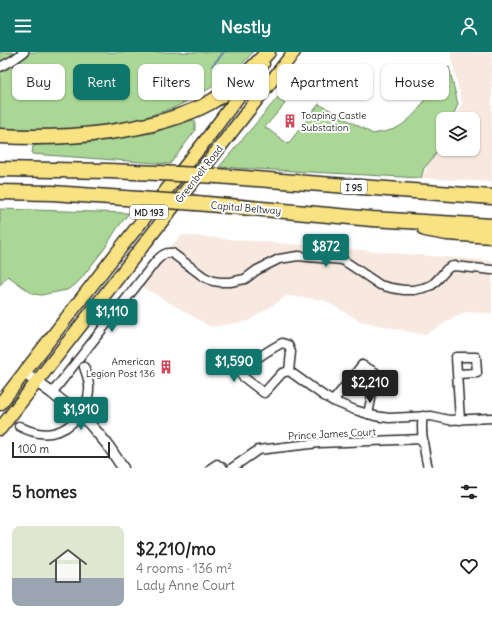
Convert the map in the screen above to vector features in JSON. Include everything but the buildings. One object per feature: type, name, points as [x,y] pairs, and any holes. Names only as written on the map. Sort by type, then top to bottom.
[{"type":"highway","points":[[0,136],[46,137],[79,135],[125,129],[171,119],[211,102],[227,92],[268,52]]},
{"type":"highway","points":[[0,162],[56,170]]},
{"type":"highway","name":"I 95","points":[[0,169],[217,176],[492,197]]},
{"type":"highway","name":"Capital Beltway","points":[[0,192],[52,193],[138,198],[372,219],[492,226]]},
{"type":"highway","points":[[0,201],[105,196]]},
{"type":"highway","points":[[372,219],[447,234],[492,236]]},
{"type":"main road","name":"Greenbelt Road","points":[[0,404],[202,145],[272,52]]},
{"type":"main road","name":"Greenbelt Road","points":[[0,429],[294,52]]},
{"type":"street","points":[[0,67],[24,52]]},
{"type":"street","points":[[52,393],[156,261],[168,252],[172,253],[198,273],[213,282],[230,282],[245,279],[266,265],[279,259],[298,256],[342,260],[380,285],[404,290],[418,289],[432,285],[447,269],[454,266],[492,270]]},
{"type":"street","points":[[282,343],[288,345],[291,352],[289,371],[282,373],[264,392],[242,376],[246,368],[268,351],[282,343]]},
{"type":"street","points":[[456,374],[476,373],[476,357],[456,357],[456,374],[460,420]]},
{"type":"street","points":[[333,401],[362,365],[374,372],[376,375],[368,414]]},
{"type":"street","points":[[19,426],[30,432],[44,434],[56,432],[68,426],[86,405],[89,392],[88,378],[84,367]]},
{"type":"street","points":[[289,371],[333,401],[368,414],[389,418],[434,416],[443,420],[492,418]]},
{"type":"street","points":[[24,373],[52,393],[96,431],[107,444],[123,468]]},
{"type":"street","points":[[423,416],[423,439],[428,468]]},
{"type":"street","name":"Prince James Court","points":[[232,468],[258,450],[319,444],[423,439]]},
{"type":"street","points":[[211,468],[217,464],[223,468]]},
{"type":"shaded area","points":[[450,52],[492,52],[492,182],[421,178],[426,170],[427,161],[432,160],[436,152],[436,156],[480,156],[480,112],[458,112],[462,104]]},
{"type":"shaded area","points":[[182,235],[492,261],[492,314],[465,312],[424,335],[360,321],[324,300],[287,296],[248,321],[211,327],[137,284],[156,261]]},
{"type":"green space","points":[[0,52],[253,52],[242,64],[212,64],[212,87],[204,92],[204,64],[138,64],[138,100],[190,100],[173,108],[143,118],[97,128],[61,131],[0,130]]},
{"type":"green space","points":[[449,67],[458,104],[455,112],[436,112],[436,152],[424,168],[421,178],[219,167],[277,98],[277,100],[281,100],[285,104],[265,127],[288,144],[319,104],[373,134],[389,131],[398,127],[412,117],[424,100],[449,100]]},
{"type":"green space","points":[[188,119],[195,121],[195,131],[170,164],[32,154],[33,146],[63,141],[153,133]]},
{"type":"green space","points":[[0,209],[129,213],[105,248],[75,285],[67,290],[41,295],[33,294],[8,276],[0,285]]},
{"type":"waterway","points":[[214,64],[224,52]]},
{"type":"place","name":"Toaping Castle Substation","points":[[290,121]]},
{"type":"place","name":"American Legion Post 136","points":[[166,367]]}]
